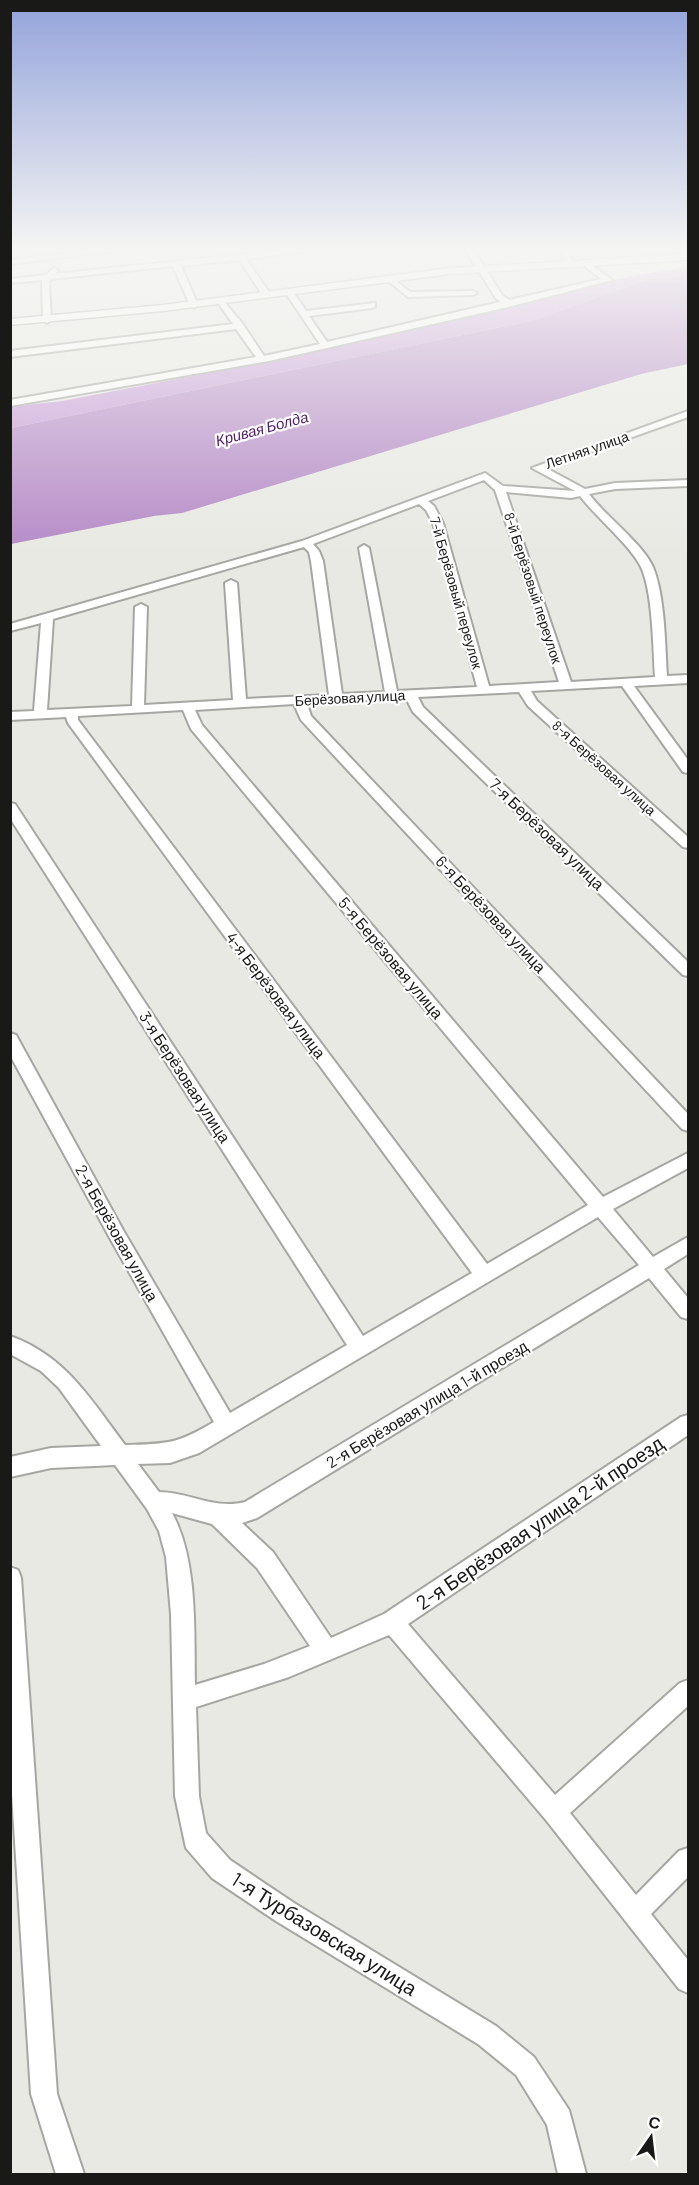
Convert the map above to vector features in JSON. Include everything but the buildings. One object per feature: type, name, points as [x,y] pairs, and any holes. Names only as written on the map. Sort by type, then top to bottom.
[{"type":"street","points":[[10,354],[40,351]]},
{"type":"street","points":[[257,351],[262,359]]},
{"type":"street","points":[[10,403],[298,351]]},
{"type":"street","name":"Летняя улица","points":[[584,493],[574,485],[537,468],[688,414]]},
{"type":"street","points":[[10,628],[306,543],[485,476],[500,489],[524,489],[571,495],[615,486],[688,483]]},
{"type":"street","name":"8-й Берёзовый переулок","points":[[500,489],[566,686]]},
{"type":"street","points":[[584,493],[595,510],[637,553],[647,567],[657,613],[661,681]]},
{"type":"street","name":"7-й Берёзовый переулок","points":[[420,500],[430,508],[438,523],[484,691]]},
{"type":"street","points":[[306,543],[314,552],[317,561],[336,698]]},
{"type":"street","points":[[364,548],[392,695]]},
{"type":"street","points":[[231,583],[240,704]]},
{"type":"street","points":[[138,709],[141,607]]},
{"type":"street","points":[[40,714],[47,618]]},
{"type":"street","name":"Берёзовая улица","points":[[10,716],[688,679]]},
{"type":"street","points":[[625,682],[688,769]]},
{"type":"street","name":"8-я Берёзовая улица","points":[[523,688],[532,703],[688,844]]},
{"type":"street","name":"7-я Берёзовая улица","points":[[411,694],[417,709],[688,971]]},
{"type":"street","name":"6-я Берёзовая улица","points":[[299,700],[306,717],[688,1124]]},
{"type":"street","name":"5-я Берёзовая улица","points":[[189,706],[189,712],[196,726],[688,1311]]},
{"type":"street","name":"4-я Берёзовая улица","points":[[72,712],[72,720],[78,729],[484,1276]]},
{"type":"street","name":"3-я Берёзовая улица","points":[[10,807],[360,1348]]},
{"type":"street","name":"2-я Берёзовая улица","points":[[10,1039],[117,1235],[227,1426]]},
{"type":"street","points":[[10,1467],[51,1458],[170,1452],[192,1446],[600,1207],[688,1160]]},
{"type":"street","name":"2-я Берёзовая улица 1-й проезд","points":[[154,1502],[168,1501],[219,1516],[233,1516],[250,1511],[688,1245]]},
{"type":"street","name":"1-я Турбазовская улица","points":[[10,1344],[48,1365],[66,1382],[154,1502],[168,1527],[177,1557],[182,1614],[187,1796],[195,1839],[222,1869],[285,1912],[487,2035],[525,2066],[559,2120],[572,2175]]},
{"type":"street","name":"2-я Берёзовая улица 2-й проезд","points":[[184,1699],[236,1686],[392,1622],[688,1424]]},
{"type":"street","points":[[219,1516],[265,1560],[327,1650]]},
{"type":"street","points":[[10,1578],[44,2094],[70,2175]]},
{"type":"street","points":[[392,1622],[554,1812],[688,1980]]},
{"type":"street","points":[[554,1812],[688,1691]]},
{"type":"street","points":[[635,1913],[688,1860]]},
{"type":"shaded area","points":[[316,351],[385,351],[11,428],[10,407],[62,401]]},
{"type":"water","name":"Кривая Болда","points":[[385,351],[688,351],[688,364],[641,374],[182,513],[154,516],[11,544],[11,428]]}]
